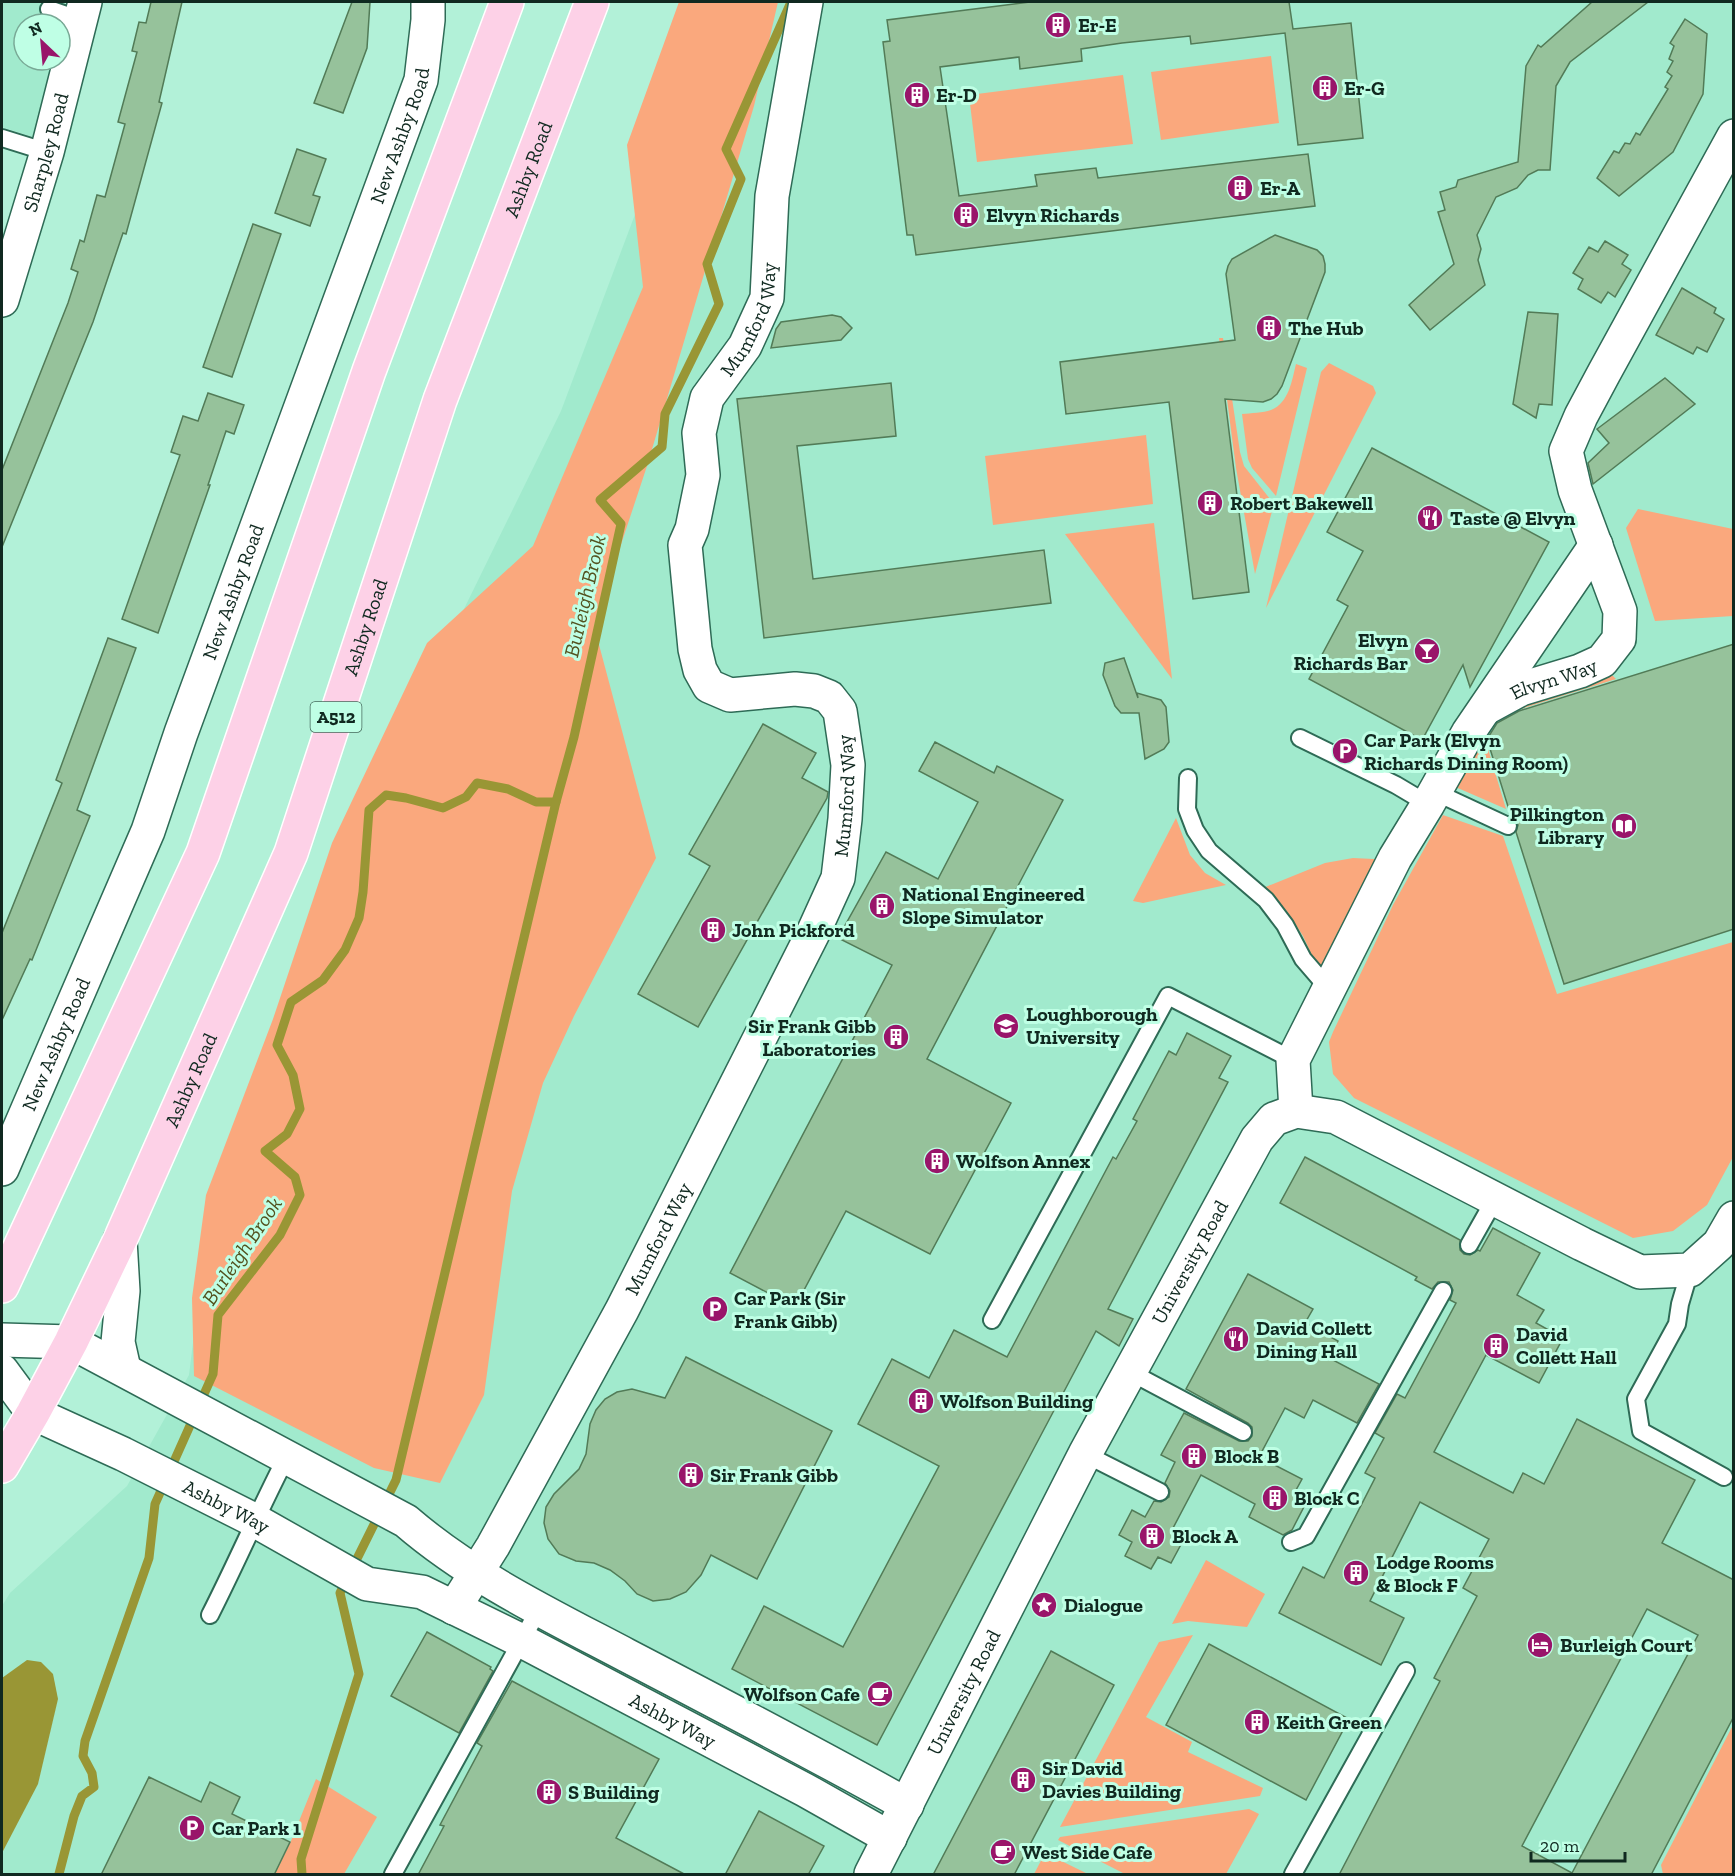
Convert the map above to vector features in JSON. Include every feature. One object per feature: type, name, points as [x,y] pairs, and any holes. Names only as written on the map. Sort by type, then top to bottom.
[{"type":"main road","points":[[2,1286],[203,853],[369,371],[507,2]]},
{"type":"main road","name":"Ashby Road","points":[[2,1466],[71,1342],[120,1240],[291,853],[440,400],[592,2]]},
{"type":"street","name":"New Ashby Road","points":[[2,1169],[148,831],[421,80],[429,2]]},
{"type":"street","name":"Mumford Way","points":[[476,1572],[547,1450],[622,1310],[813,933],[838,878],[848,765],[840,711],[829,698],[814,691],[795,689],[730,695],[709,686],[700,670],[695,649],[685,545],[692,529],[703,475],[699,433],[707,398],[745,346],[767,298],[772,195],[806,2]]},
{"type":"street","name":"Sharpley Road","points":[[2,300],[47,152],[83,11]]},
{"type":"street","name":"Elvyn Way","points":[[1296,1111],[1293,1060],[1395,858],[1468,733],[1486,708],[1521,689],[1580,671],[1602,661],[1619,639],[1620,611],[1575,490],[1566,452],[1577,423],[1734,136]]},
{"type":"street","points":[[1486,708],[1596,545]]},
{"type":"street","points":[[1296,1111],[1336,1117],[1640,1272],[1690,1270],[1719,1244],[1734,1218]]},
{"type":"street","name":"University Road","points":[[871,1875],[1085,1454],[1257,1139],[1274,1119],[1296,1111]]},
{"type":"street","points":[[120,1240],[123,1291],[118,1342],[124,1369]]},
{"type":"street","points":[[2,1340],[71,1342]]},
{"type":"street","name":"Ashby Way","points":[[71,1342],[364,1497],[406,1521],[435,1546],[539,1609],[822,1757],[906,1804]]},
{"type":"street","points":[[2,1371],[33,1413]]},
{"type":"street","name":"Ashby Way","points":[[33,1413],[142,1463],[254,1520],[367,1584],[422,1592],[522,1641],[805,1790],[890,1838]]},
{"type":"street","points":[[454,1608],[476,1572]]},
{"type":"lane","points":[[49,9],[83,11]]},
{"type":"lane","points":[[2,138],[47,152]]},
{"type":"lane","points":[[1300,738],[1396,785],[1508,826]]},
{"type":"lane","points":[[1188,778],[1187,809],[1195,830],[1209,850],[1266,900],[1285,925],[1303,959],[1328,988]]},
{"type":"lane","points":[[992,1320],[1168,996],[1293,1060]]},
{"type":"lane","points":[[1469,1245],[1494,1199]]},
{"type":"lane","points":[[1690,1270],[1677,1324],[1636,1399],[1641,1431],[1724,1477]]},
{"type":"lane","points":[[1292,1542],[1306,1536],[1443,1291]]},
{"type":"lane","points":[[1130,1372],[1243,1432]]},
{"type":"lane","points":[[1085,1454],[1160,1492]]},
{"type":"lane","points":[[210,1614],[287,1456]]},
{"type":"lane","points":[[393,1875],[539,1609]]},
{"type":"lane","points":[[1293,1875],[1406,1671]]},
{"type":"shaded area","points":[[2,2],[65,2],[63,12],[12,12],[12,72],[50,72],[36,138],[2,127]]},
{"type":"shaded area","points":[[679,2],[778,2],[754,106],[647,466],[594,626],[656,858],[574,1016],[543,1083],[512,1191],[484,1395],[440,1483],[374,1468],[194,1376],[192,1298],[206,1195],[273,1019],[332,843],[427,643],[533,546],[643,287],[627,145]]},
{"type":"shaded area","name":"Loughborough University","points":[[715,2],[1733,2],[1733,1874],[2,1874],[2,1606],[10,1593],[127,1486],[189,1375],[211,1197],[344,854],[561,411]]},
{"type":"shaded area","points":[[1271,56],[1279,123],[1161,140],[1151,72]]},
{"type":"shaded area","points":[[1123,75],[1133,144],[977,162],[969,95]]},
{"type":"shaded area","points":[[1219,338],[1223,338],[1244,466],[1274,504],[1255,574],[1236,468]]},
{"type":"shaded area","points":[[1329,363],[1373,386],[1376,393],[1266,608],[1321,372]]},
{"type":"shaded area","points":[[1296,364],[1307,368],[1276,496],[1252,468],[1248,459],[1242,414],[1264,412],[1277,407],[1286,397]]},
{"type":"shaded area","points":[[1146,435],[1153,504],[993,525],[985,456]]},
{"type":"shaded area","points":[[1638,509],[1733,529],[1733,616],[1655,621],[1626,528]]},
{"type":"shaded area","points":[[1154,523],[1172,679],[1065,534]]},
{"type":"shaded area","points":[[1601,664],[1616,679],[1480,722],[1506,809],[1444,782],[1469,735],[1486,710],[1521,692],[1578,675]]},
{"type":"shaded area","points":[[1443,815],[1503,836],[1557,994],[1733,942],[1733,1157],[1707,1205],[1673,1231],[1633,1238],[1354,1098],[1333,1074],[1329,1042],[1333,1032],[1393,905]]},
{"type":"shaded area","points":[[1176,818],[1190,855],[1205,873],[1226,885],[1143,903],[1133,901]]},
{"type":"shaded area","points":[[1353,858],[1388,862],[1329,975],[1313,958],[1303,936],[1286,910],[1263,888],[1325,863]]},
{"type":"shaded area","points":[[1206,1560],[1265,1594],[1247,1627],[1188,1621],[1172,1624]]},
{"type":"shaded area","points":[[1193,1635],[1146,1717],[1192,1742],[1188,1752],[1263,1788],[1260,1796],[1060,1827],[1159,1642]]},
{"type":"shaded area","points":[[27,1660],[41,1662],[53,1674],[58,1699],[38,1784],[2,1853],[2,1678]]},
{"type":"shaded area","points":[[1733,1725],[1733,1874],[1663,1874],[1661,1865]]},
{"type":"shaded area","points":[[316,1779],[377,1817],[344,1874],[275,1874],[291,1841]]},
{"type":"shaded area","points":[[1249,1809],[1259,1814],[1226,1874],[1125,1874],[1058,1840],[1060,1837]]},
{"type":"shaded area","points":[[1045,1853],[1088,1874],[1034,1874]]},
{"type":"building","points":[[151,2],[182,2],[159,102],[162,103],[126,234],[123,233],[93,322],[2,547],[2,470],[68,303],[78,272],[71,269],[80,240],[84,242],[97,195],[105,197],[125,124],[118,122],[137,52],[132,51],[139,22],[146,23]]},
{"type":"building","points":[[352,2],[370,2],[367,48],[343,113],[314,103]]},
{"type":"building","points":[[1030,2],[1289,2],[1293,29],[1351,23],[1363,138],[1298,145],[1285,33],[1191,44],[1190,36],[1122,43],[1081,49],[1082,61],[1020,69],[1019,57],[940,67],[959,196],[1037,186],[1035,175],[1096,168],[1098,178],[1308,154],[1315,206],[916,255],[913,235],[907,235],[883,42],[890,41],[887,20]]},
{"type":"building","points":[[1592,2],[1648,2],[1570,62],[1556,86],[1550,170],[1538,170],[1528,175],[1517,188],[1496,197],[1477,235],[1481,249],[1478,260],[1485,285],[1430,330],[1409,305],[1454,264],[1438,212],[1445,210],[1440,192],[1456,187],[1458,180],[1518,162],[1526,66],[1538,45],[1541,47]]},
{"type":"building","points":[[1685,19],[1707,34],[1703,94],[1673,152],[1619,196],[1597,178],[1614,151],[1619,153],[1625,143],[1630,144],[1636,133],[1640,135],[1668,89],[1665,87],[1672,76],[1667,72],[1673,61],[1669,59],[1674,46],[1670,43]]},
{"type":"building","points":[[297,149],[326,159],[313,195],[320,197],[310,226],[275,213]]},
{"type":"building","points":[[253,224],[281,234],[232,377],[203,367]]},
{"type":"building","name":"Robert Bakewell","points":[[1275,235],[1317,250],[1323,256],[1325,272],[1277,394],[1263,402],[1225,399],[1249,592],[1193,599],[1169,402],[1066,414],[1060,362],[1235,340],[1226,274],[1228,266],[1232,259]]},
{"type":"building","points":[[1605,241],[1628,255],[1622,264],[1631,270],[1615,297],[1608,292],[1601,303],[1578,289],[1583,279],[1573,273],[1589,247],[1598,252]]},
{"type":"building","points":[[1682,288],[1716,308],[1714,313],[1724,319],[1707,352],[1697,347],[1693,354],[1656,335]]},
{"type":"building","points":[[1528,312],[1558,314],[1552,405],[1539,404],[1536,418],[1513,404]]},
{"type":"building","points":[[832,315],[841,317],[852,328],[841,340],[771,348],[776,329],[781,322]]},
{"type":"building","points":[[1665,378],[1695,404],[1593,484],[1588,463],[1609,443],[1597,429]]},
{"type":"building","points":[[891,383],[896,436],[797,446],[813,579],[1044,550],[1051,603],[764,638],[737,399]]},
{"type":"building","points":[[208,393],[244,405],[234,434],[226,431],[208,485],[210,485],[158,633],[122,619],[180,455],[171,452],[183,416],[198,421]]},
{"type":"building","points":[[1372,448],[1549,542],[1470,687],[1463,665],[1422,740],[1309,679],[1348,606],[1337,600],[1363,551],[1327,532]]},
{"type":"building","points":[[108,638],[136,648],[77,810],[90,816],[32,960],[30,959],[2,1020],[2,933],[62,783],[56,780]]},
{"type":"building","name":"Pilkington Library","points":[[1734,644],[1734,929],[1564,984],[1516,832],[1518,825],[1511,816],[1487,739],[1497,723],[1519,711]]},
{"type":"building","points":[[1124,658],[1138,698],[1137,693],[1161,700],[1166,707],[1169,742],[1164,749],[1145,759],[1139,713],[1121,713],[1115,706],[1103,675],[1105,663]]},
{"type":"building","name":"John Pickford","points":[[763,724],[816,753],[802,778],[828,792],[827,798],[698,1027],[638,994],[710,866],[689,854]]},
{"type":"building","name":"Sir Frank Gibb Laboratories","points":[[935,742],[994,773],[997,766],[1063,800],[927,1059],[1011,1103],[930,1254],[846,1211],[795,1307],[730,1273],[892,965],[838,938],[886,852],[938,879],[978,802],[919,771]]},
{"type":"building","name":"Wolfson Building","points":[[1187,1033],[1231,1056],[1219,1078],[1228,1082],[1108,1309],[1133,1319],[1119,1346],[1096,1331],[877,1745],[732,1669],[764,1606],[843,1647],[939,1466],[858,1424],[892,1359],[929,1378],[954,1330],[1007,1357],[1113,1157],[1116,1159],[1137,1121],[1133,1119],[1169,1051],[1176,1055]]},
{"type":"building","name":"Burleigh Court","points":[[1305,1157],[1460,1240],[1460,1250],[1464,1254],[1470,1255],[1480,1251],[1493,1228],[1540,1253],[1517,1295],[1544,1310],[1536,1323],[1563,1338],[1539,1383],[1486,1355],[1434,1452],[1513,1493],[1523,1473],[1544,1484],[1577,1419],[1695,1480],[1662,1543],[1734,1580],[1734,1716],[1651,1875],[1339,1875],[1440,1681],[1434,1678],[1477,1596],[1463,1588],[1489,1539],[1420,1502],[1370,1601],[1404,1618],[1381,1665],[1279,1613],[1303,1567],[1324,1578],[1375,1478],[1365,1473],[1384,1438],[1375,1433],[1397,1394],[1405,1398],[1456,1303],[1450,1300],[1453,1290],[1449,1282],[1438,1282],[1432,1289],[1415,1280],[1417,1277],[1280,1203]],"holes":[[[1647,1609],[1698,1635],[1572,1873],[1522,1846]]]},
{"type":"building","points":[[1248,1274],[1313,1309],[1305,1323],[1338,1341],[1329,1358],[1379,1384],[1357,1423],[1313,1400],[1304,1418],[1285,1408],[1259,1457],[1302,1479],[1295,1492],[1308,1499],[1292,1530],[1283,1535],[1249,1517],[1255,1504],[1201,1475],[1172,1530],[1185,1537],[1171,1563],[1158,1557],[1151,1569],[1125,1556],[1132,1542],[1119,1535],[1132,1510],[1145,1517],[1154,1501],[1161,1502],[1169,1497],[1170,1491],[1165,1483],[1175,1462],[1161,1455],[1184,1413],[1239,1441],[1248,1441],[1252,1436],[1252,1427],[1248,1423],[1186,1389]]},
{"type":"building","name":"Sir Frank Gibb","points":[[686,1357],[832,1431],[757,1579],[711,1555],[701,1575],[686,1592],[670,1599],[653,1601],[637,1594],[610,1570],[594,1563],[576,1561],[559,1554],[548,1539],[544,1523],[546,1507],[554,1494],[579,1469],[586,1454],[590,1424],[596,1410],[605,1399],[617,1392],[632,1389],[665,1398]]},
{"type":"building","points":[[427,1632],[491,1667],[493,1671],[459,1733],[391,1696]]},
{"type":"building","name":"Keith Green","points":[[1209,1644],[1349,1719],[1306,1800],[1166,1725]]},
{"type":"building","name":"Sir David Davies Building","points":[[1051,1651],[1114,1685],[1014,1875],[933,1875]]},
{"type":"building","name":"S Building","points":[[512,1681],[659,1759],[616,1838],[686,1875],[418,1875],[444,1826],[440,1825],[482,1746],[477,1743]]},
{"type":"building","name":"Car Park 1","points":[[149,1777],[201,1802],[210,1782],[240,1797],[232,1814],[290,1842],[274,1875],[101,1875]]},
{"type":"building","points":[[759,1811],[824,1846],[808,1875],[725,1875]]},
{"type":"waterway","name":"Burleigh Brook","points":[[302,1874],[301,1859],[359,1674],[340,1593],[396,1480],[556,802],[574,737],[621,524],[600,500],[662,447],[665,414],[719,304],[707,264],[741,179],[726,149],[791,2]]},
{"type":"waterway","name":"Burleigh Brook","points":[[59,1874],[74,1816],[82,1796],[94,1787],[92,1773],[83,1756],[85,1741],[149,1558],[155,1504],[213,1374],[218,1315],[280,1235],[300,1195],[295,1177],[265,1151],[287,1134],[300,1109],[293,1075],[277,1045],[291,1002],[323,980],[345,950],[359,918],[369,810],[386,795],[443,808],[466,797],[477,783],[508,789],[536,802],[556,802]]},
{"type":"place","name":"Er-E","points":[[1058,25]]},
{"type":"place","name":"Er-G","points":[[1325,88]]},
{"type":"place","name":"Er-D","points":[[917,95]]},
{"type":"place","name":"Er-A","points":[[1240,188]]},
{"type":"place","name":"Elvyn Richards","points":[[966,215]]},
{"type":"place","name":"The Hub","points":[[1269,328]]},
{"type":"place","name":"Robert Bakewell","points":[[1210,503]]},
{"type":"place","name":"Taste @ Elvyn","points":[[1430,518]]},
{"type":"place","name":"Elvyn Richards Bar","points":[[1427,651]]},
{"type":"place","name":"Car Park (Elvyn Richards Dining Room)","points":[[1345,751]]},
{"type":"place","name":"Pilkington Library","points":[[1624,826]]},
{"type":"place","name":"National Engineered Slope Simulator","points":[[882,906]]},
{"type":"place","name":"John Pickford","points":[[713,930]]},
{"type":"place","name":"Loughborough University","points":[[1006,1026]]},
{"type":"place","name":"Sir Frank Gibb Laboratories","points":[[896,1037]]},
{"type":"place","name":"Wolfson Annex","points":[[937,1161]]},
{"type":"place","name":"Car Park (Sir Frank Gibb)","points":[[715,1309]]},
{"type":"place","name":"David Collett Dining Hall","points":[[1236,1339]]},
{"type":"place","name":"David Collett Hall","points":[[1496,1346]]},
{"type":"place","name":"Wolfson Building","points":[[921,1401]]},
{"type":"place","name":"Block B","points":[[1194,1456]]},
{"type":"place","name":"Sir Frank Gibb","points":[[691,1475]]},
{"type":"place","name":"Block C","points":[[1275,1498]]},
{"type":"place","name":"Block A","points":[[1152,1536]]},
{"type":"place","name":"Lodge Rooms & Block F","points":[[1356,1573]]},
{"type":"place","name":"Dialogue","points":[[1044,1605]]},
{"type":"place","name":"Burleigh Court","points":[[1540,1645]]},
{"type":"place","name":"Wolfson Cafe","points":[[880,1694]]},
{"type":"place","name":"Keith Green","points":[[1257,1722]]},
{"type":"place","name":"Sir David Davies Building","points":[[1023,1780]]},
{"type":"place","name":"S Building","points":[[549,1792]]},
{"type":"place","name":"Car Park 1","points":[[192,1828]]},
{"type":"place","name":"West Side Cafe","points":[[1003,1852]]}]
